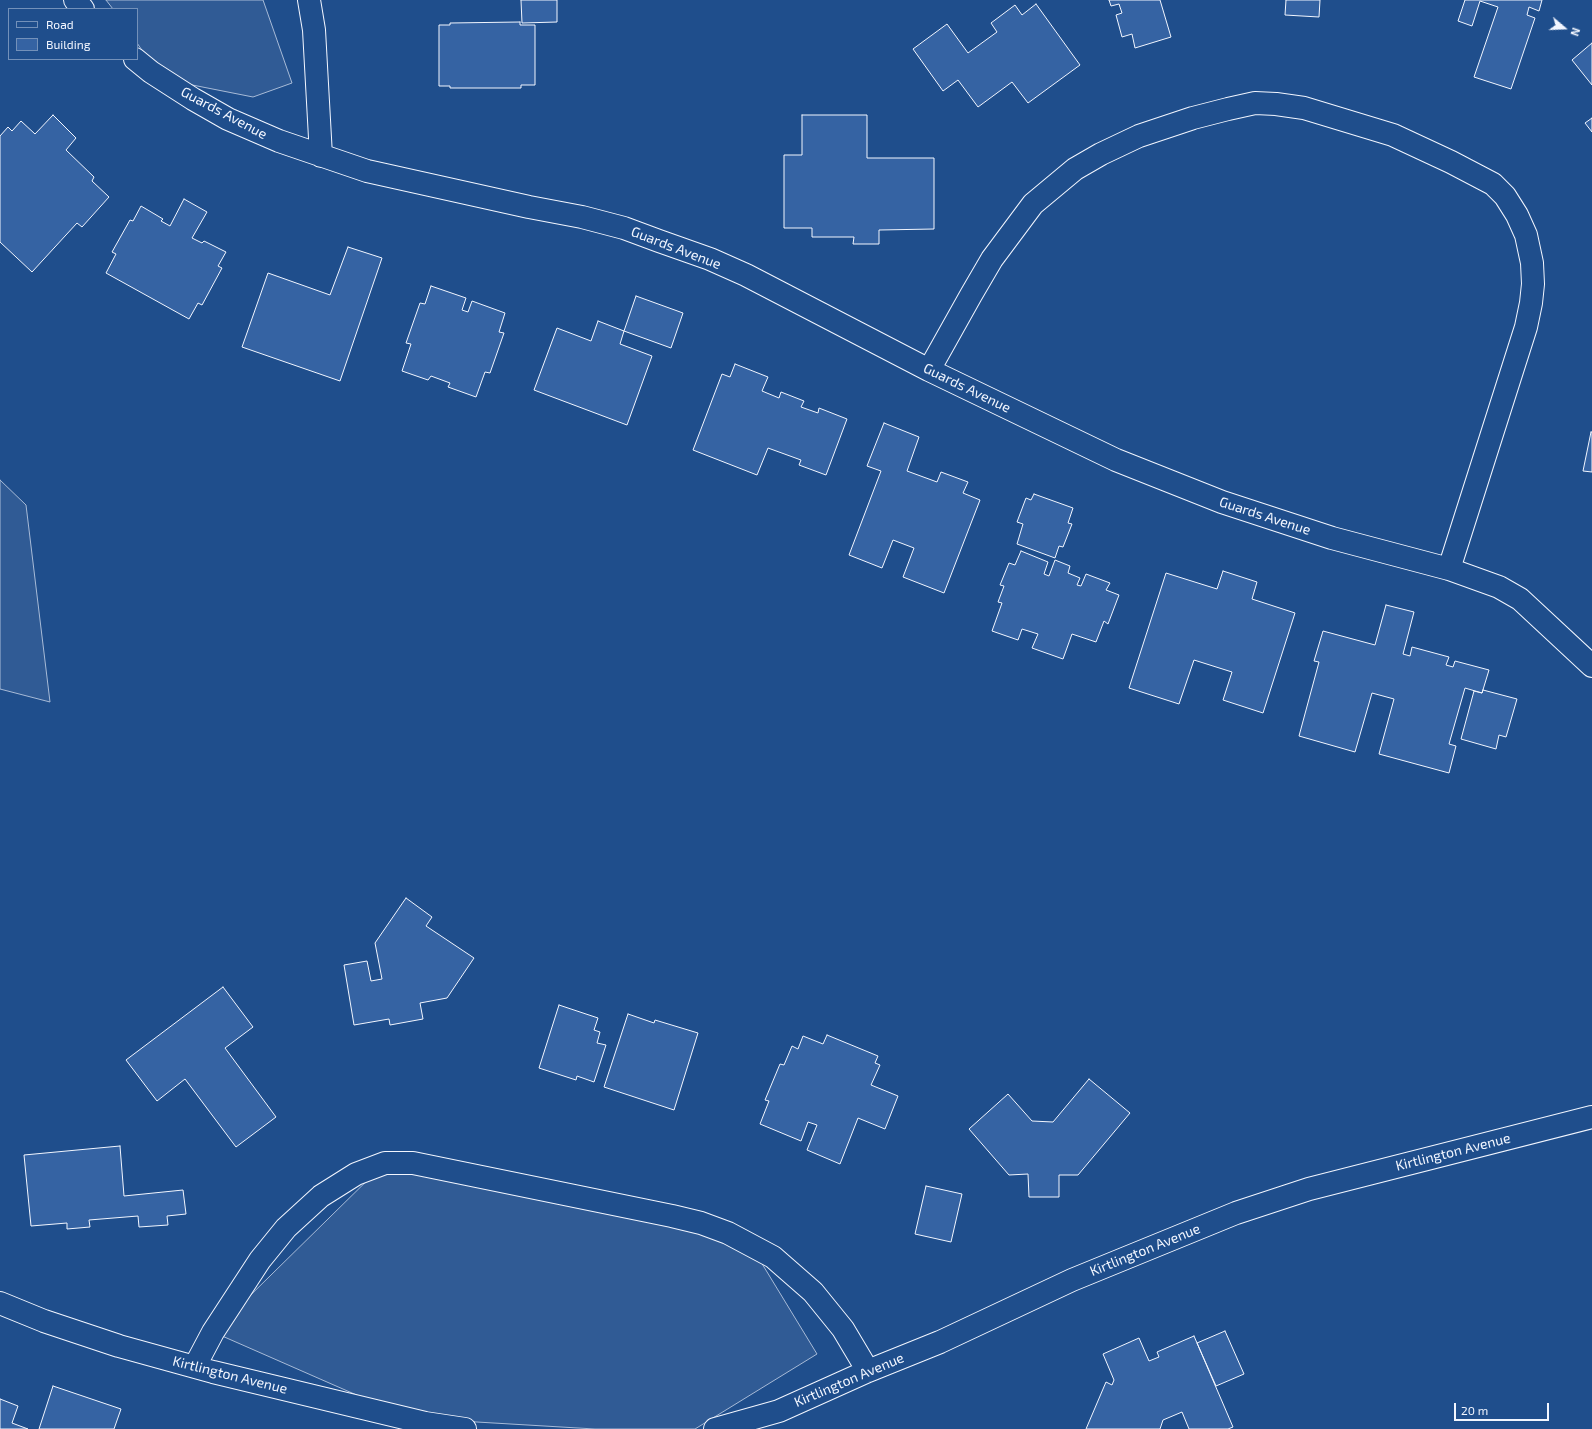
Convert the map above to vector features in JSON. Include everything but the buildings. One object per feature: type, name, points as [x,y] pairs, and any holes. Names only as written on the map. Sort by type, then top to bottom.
[{"type":"street","points":[[74,0],[82,8]]},
{"type":"street","points":[[309,0],[314,30],[321,156]]},
{"type":"street","name":"Guards Avenue","points":[[136,60],[151,72],[193,99],[228,119],[278,142],[367,171],[529,207],[582,217],[624,228],[710,259],[746,275],[929,370],[1116,460],[1222,502],[1332,538],[1449,569],[1500,587],[1520,600],[1592,666]]},
{"type":"street","points":[[929,370],[992,259],[1033,204],[1075,169],[1101,154],[1140,136],[1187,120],[1228,108],[1255,103],[1304,108],[1393,135],[1451,162],[1493,184],[1505,196],[1526,234],[1532,263],[1533,284],[1531,304],[1526,327],[1449,569]]},
{"type":"street","name":"Kirtlington Avenue","points":[[715,1429],[779,1410],[868,1371],[940,1342],[1072,1280],[1236,1213],[1309,1189],[1592,1117]]},
{"type":"street","points":[[195,1366],[213,1332],[260,1260],[286,1228],[321,1196],[356,1174],[385,1163],[413,1162],[672,1216],[701,1223],[728,1233],[773,1257],[813,1292],[843,1329],[868,1371]]},
{"type":"street","name":"Kirtlington Avenue","points":[[0,1303],[44,1321],[119,1346],[213,1372],[425,1423],[466,1429]]},
{"type":"shaded area","points":[[106,0],[263,0],[292,83],[253,97],[162,79],[138,44],[138,8],[112,8]]},
{"type":"shaded area","points":[[0,480],[26,505],[50,702],[0,689]]},
{"type":"shaded area","points":[[385,1163],[750,1244],[817,1354],[695,1429],[595,1429],[409,1418],[213,1332]]}]
